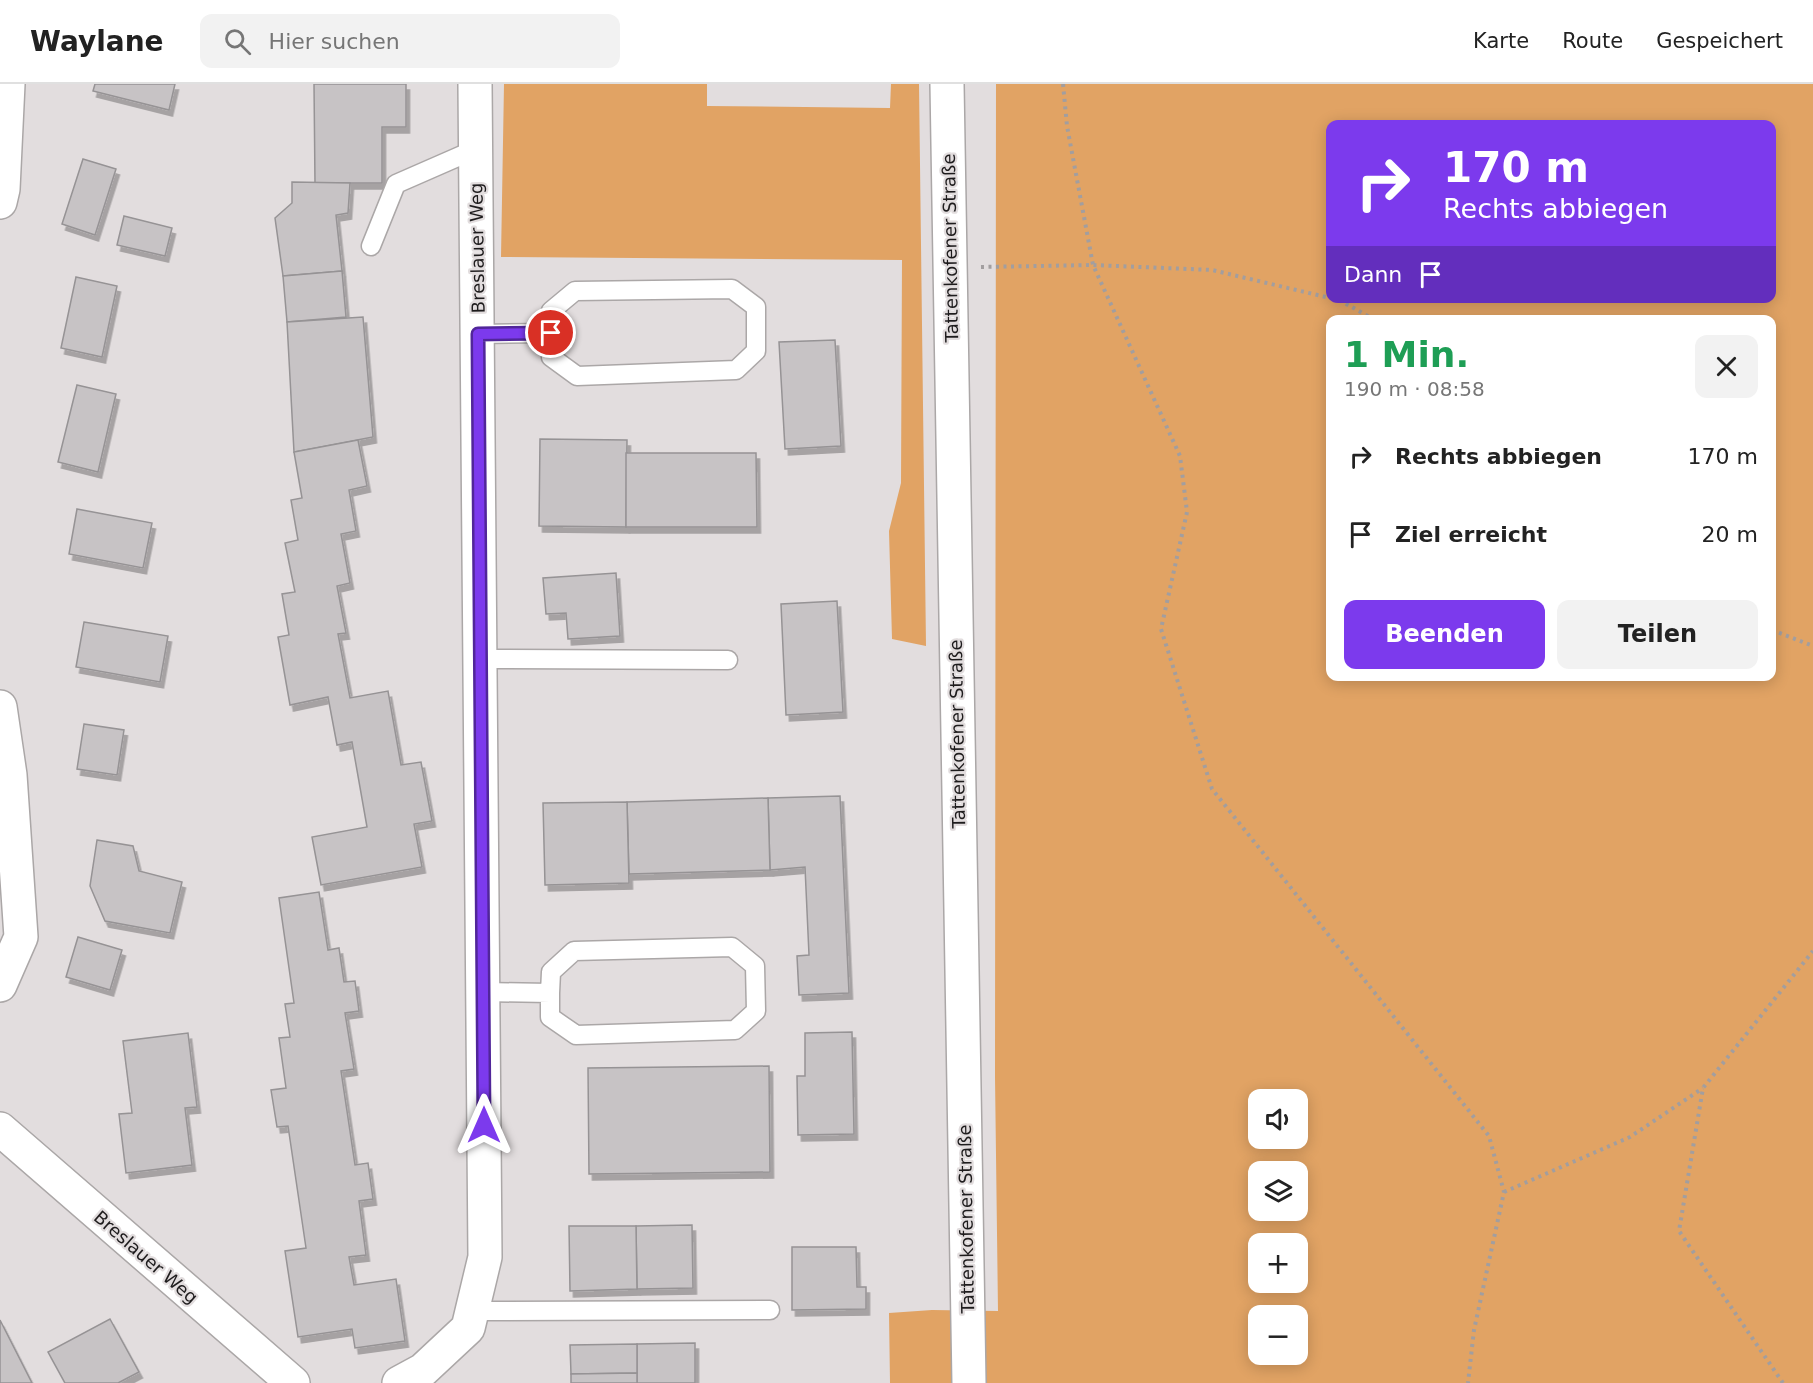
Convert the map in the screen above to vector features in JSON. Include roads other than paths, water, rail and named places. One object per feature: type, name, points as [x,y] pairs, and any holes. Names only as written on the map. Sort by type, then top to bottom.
[{"type":"street","points":[[0,202],[3,189],[8,84]]},
{"type":"street","name":"Breslauer Weg","points":[[399,1383],[423,1370],[468,1328],[486,1257],[475,84]]},
{"type":"street","name":"Tattenkofener Straße","points":[[947,84],[969,1383]]},
{"type":"street","points":[[0,707],[10,775],[21,937],[0,985]]},
{"type":"street","name":"Breslauer Weg","points":[[0,1129],[293,1383]]},
{"type":"lane","points":[[371,246],[396,184],[476,149]]},
{"type":"lane","points":[[732,289],[756,307],[756,351],[736,370],[577,376],[551,357],[551,333],[551,311],[575,291],[732,289]]},
{"type":"lane","points":[[478,334],[551,333]]},
{"type":"lane","points":[[481,659],[728,660]]},
{"type":"lane","points":[[732,947],[755,966],[756,1011],[735,1029],[576,1035],[550,1017],[550,993],[550,972],[574,951],[732,947]]},
{"type":"lane","points":[[483,992],[550,993]]},
{"type":"lane","points":[[473,1311],[770,1310]]}]
